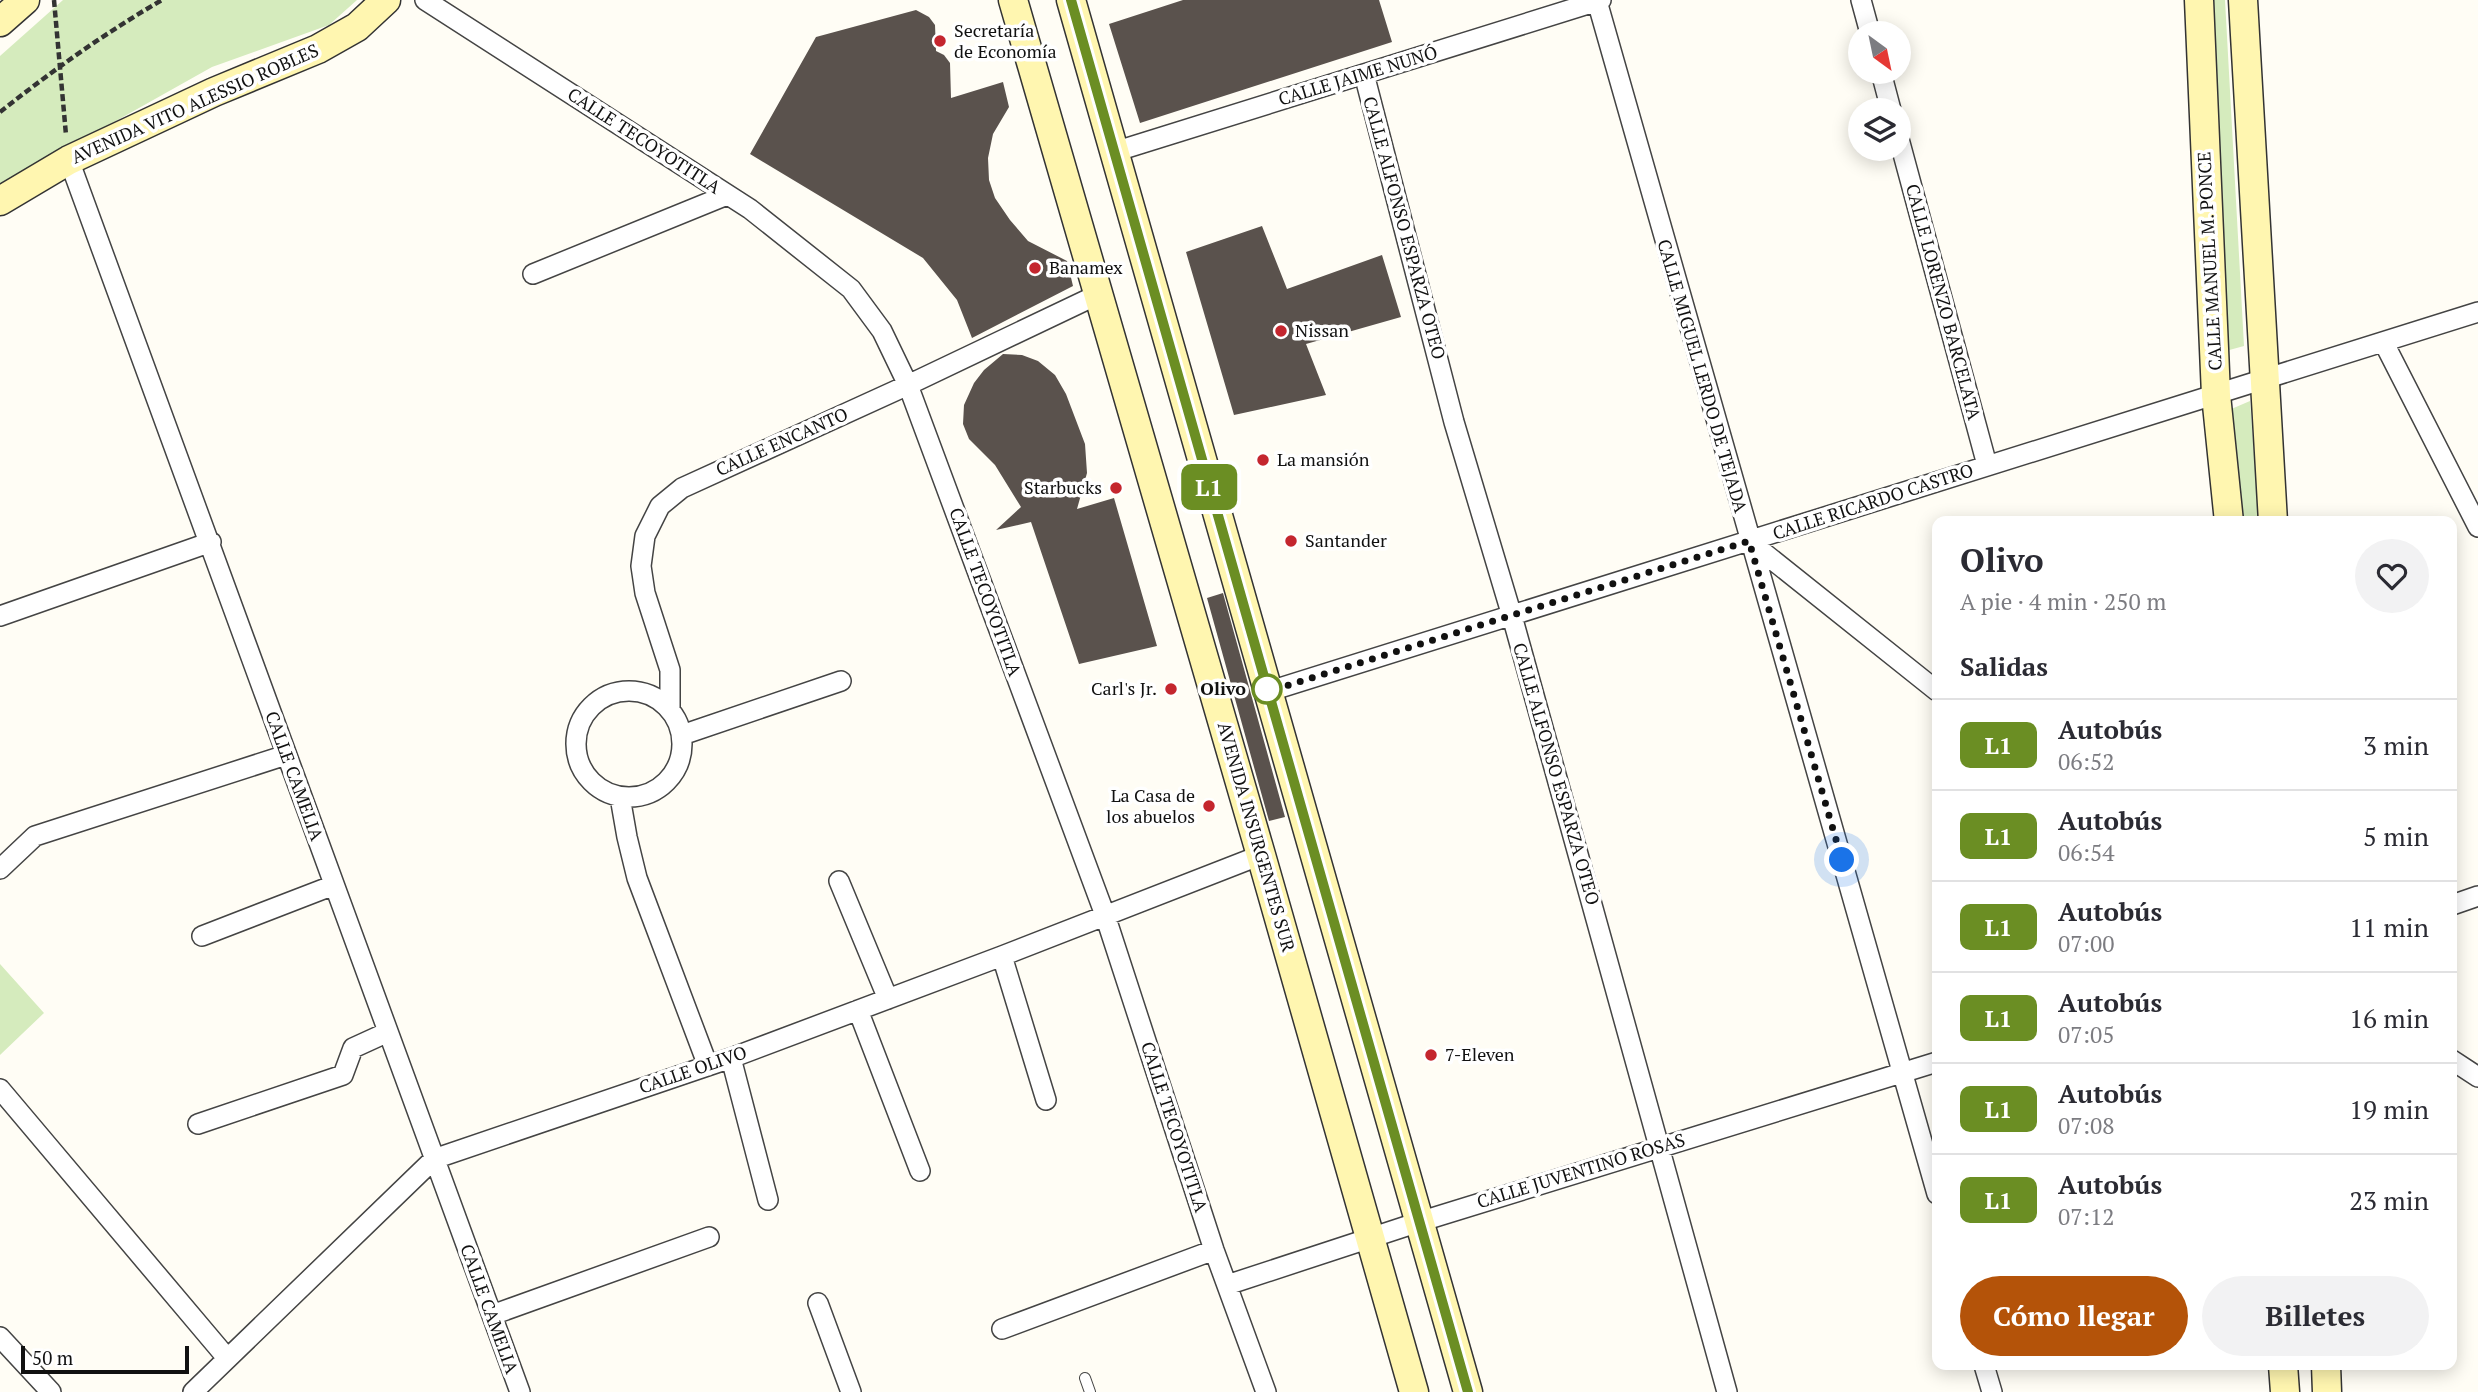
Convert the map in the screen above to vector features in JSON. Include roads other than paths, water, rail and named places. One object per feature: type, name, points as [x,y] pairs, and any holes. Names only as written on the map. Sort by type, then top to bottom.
[{"type":"main road","points":[[0,22],[25,0]]},
{"type":"main road","name":"AVENIDA VITO ALESSIO ROBLES","points":[[0,201],[69,160],[214,92],[318,49],[357,27],[386,0]]},
{"type":"main road","name":"AVENIDA INSURGENTES SUR","points":[[1013,0],[1262,855],[1414,1392]]},
{"type":"main road","points":[[1071,0],[1468,1392]]},
{"type":"main road","name":"CALLE MANUEL M. PONCE","points":[[2199,0],[2216,395],[2228,516]]},
{"type":"main road","points":[[2243,0],[2273,516]]},
{"type":"main road","points":[[2284,1370],[2285,1392]]},
{"type":"main road","points":[[2326,1370],[2327,1392]]},
{"type":"street","name":"CALLE TECOYOTITLA","points":[[425,0],[750,209],[851,289],[882,331],[908,385],[1105,915],[1214,1250],[1266,1392]]},
{"type":"street","points":[[1861,0],[1867,21]]},
{"type":"street","name":"CALLE JAIME NUNÓ","points":[[1114,152],[1599,1]]},
{"type":"street","name":"CALLE MIGUEL LERDO DE TEJADA","points":[[1599,1],[1749,541],[1932,1176]]},
{"type":"street","name":"CALLE ALFONSO ESPARZA OTEO","points":[[1364,74],[1454,422],[1512,616],[1727,1392]]},
{"type":"street","name":"CALLE CAMELIA","points":[[69,160],[520,1392]]},
{"type":"street","name":"CALLE LORENZO BARCELATA","points":[[1905,161],[1987,465]]},
{"type":"street","points":[[533,274],[727,195]]},
{"type":"street","name":"CALLE ENCANTO","points":[[670,709],[670,670],[645,593],[641,566],[645,536],[660,506],[682,488],[1099,295]]},
{"type":"street","name":"CALLE RICARDO CASTRO","points":[[1267,692],[2478,312]]},
{"type":"street","points":[[2384,343],[2478,527]]},
{"type":"street","points":[[1749,541],[1932,687]]},
{"type":"street","points":[[0,616],[211,542]]},
{"type":"street","points":[[682,735],[841,681]]},
{"type":"street","points":[[626,690],[643,692],[659,699],[678,721],[682,735],[679,764],[672,776],[649,794],[634,797],[620,797],[603,791],[590,780],[580,766],[575,749],[576,732],[583,716],[594,703],[609,694],[626,690]]},
{"type":"street","points":[[0,869],[35,836],[286,755]]},
{"type":"street","points":[[620,797],[638,878],[708,1066]]},
{"type":"street","name":"CALLE OLIVO","points":[[193,1392],[211,1384],[227,1358],[434,1160],[731,1058],[1262,855]]},
{"type":"street","points":[[839,881],[888,999]]},
{"type":"street","points":[[202,936],[334,885]]},
{"type":"street","points":[[2457,903],[2478,896]]},
{"type":"street","points":[[1002,956],[1046,1100]]},
{"type":"street","points":[[858,1010],[920,1171]]},
{"type":"street","points":[[198,1124],[343,1075],[353,1048],[388,1032]]},
{"type":"street","points":[[731,1058],[768,1200]]},
{"type":"street","points":[[2457,1063],[2478,1077]]},
{"type":"street","name":"CALLE JUVENTINO ROSAS","points":[[1227,1285],[1660,1146],[1932,1064]]},
{"type":"street","points":[[0,1089],[227,1358]]},
{"type":"street","points":[[492,1315],[709,1237]]},
{"type":"street","points":[[1002,1329],[1214,1250]]},
{"type":"street","points":[[818,1304],[851,1392]]},
{"type":"street","points":[[0,1337],[51,1392]]},
{"type":"street","points":[[1985,1370],[1992,1392]]},
{"type":"lane","points":[[1085,1378],[1090,1392]]},
{"type":"place","name":"Secretaría de Economía","points":[[940,41]]},
{"type":"place","name":"Banamex","points":[[1035,268]]},
{"type":"place","name":"Nissan","points":[[1281,331]]},
{"type":"place","name":"La mansión","points":[[1263,460]]},
{"type":"place","name":"Starbucks","points":[[1116,488]]},
{"type":"place","name":"Santander","points":[[1291,541]]},
{"type":"place","name":"Carl's Jr.","points":[[1171,689]]},
{"type":"place","name":"Olivo","points":[[1267,689]]},
{"type":"place","name":"La Casa de los abuelos","points":[[1209,806]]},
{"type":"place","name":"7-Eleven","points":[[1431,1055]]}]
